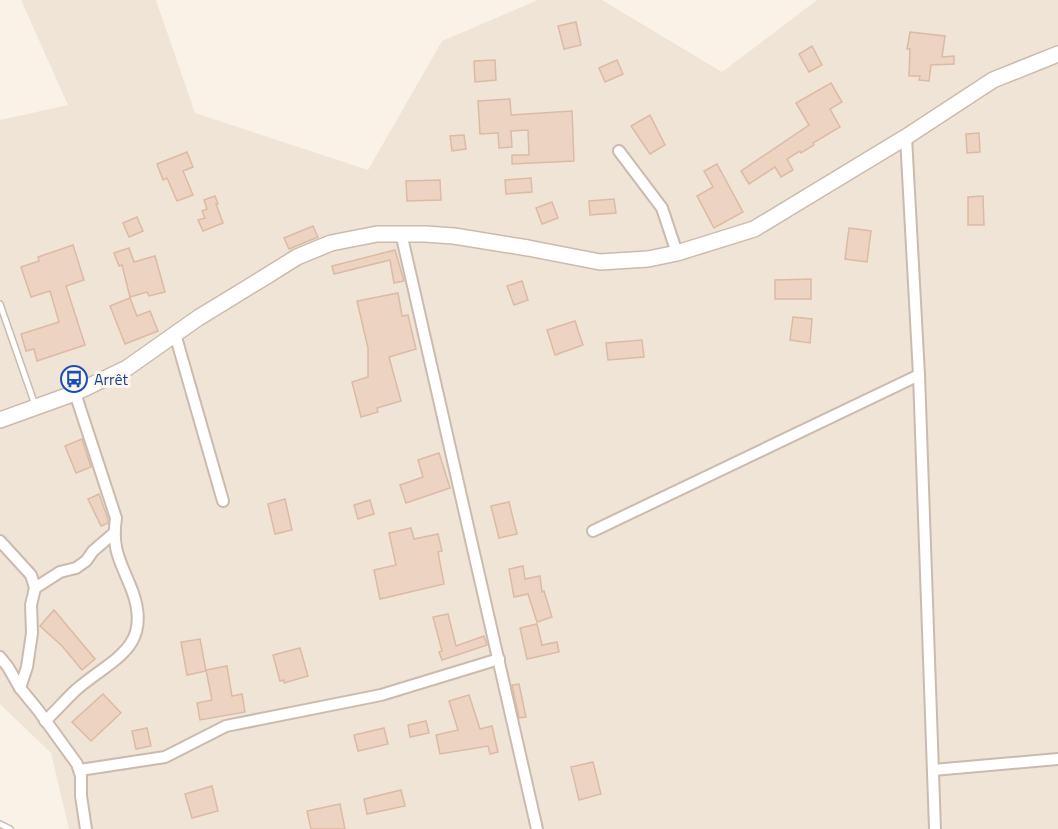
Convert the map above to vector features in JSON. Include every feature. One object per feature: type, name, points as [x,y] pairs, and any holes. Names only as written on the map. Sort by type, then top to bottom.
[{"type":"street","points":[[0,420],[75,393],[127,368],[198,318],[297,257],[331,243],[377,234],[401,233],[465,238],[600,262],[648,259],[677,254],[754,229],[906,137],[993,80],[1058,54]]},
{"type":"street","points":[[906,137],[919,375],[935,829]]},
{"type":"street","points":[[619,151],[662,208],[677,254]]},
{"type":"street","points":[[401,233],[537,829]]},
{"type":"street","points":[[175,334],[223,501]]},
{"type":"street","points":[[593,531],[919,375]]},
{"type":"street","points":[[45,721],[77,689],[120,657],[134,640],[138,621],[133,594],[116,553],[114,533],[116,519],[75,393]]},
{"type":"street","points":[[35,588],[60,572],[76,568],[114,533]]},
{"type":"street","points":[[0,541],[31,575],[35,588],[31,605],[32,633],[27,667],[20,688]]},
{"type":"street","points":[[0,657],[80,770],[86,829]]},
{"type":"street","points":[[80,770],[165,757],[226,726],[381,695],[499,659]]},
{"type":"street","points":[[933,770],[1058,759]]},
{"type":"lane","points":[[0,304],[35,407]]},
{"type":"lane","points":[[0,327],[7,325]]},
{"type":"lane","points":[[0,824],[10,829]]},
{"type":"shaded area","points":[[21,0],[156,0],[195,113],[368,170],[442,41],[538,0],[602,0],[722,72],[817,0],[1058,0],[1058,829],[69,829],[51,753],[0,704],[0,120],[68,105]]},
{"type":"building","points":[[576,22],[581,45],[564,49],[558,26]]},
{"type":"building","points":[[910,32],[945,36],[942,57],[954,56],[954,64],[931,65],[929,81],[919,80],[920,76],[909,76],[910,49],[907,49]]},
{"type":"building","points":[[812,46],[822,65],[809,72],[799,54]]},
{"type":"building","points":[[495,60],[496,80],[475,82],[474,61]]},
{"type":"building","points":[[617,60],[623,74],[605,82],[599,68]]},
{"type":"building","points":[[831,83],[842,102],[830,109],[840,127],[801,153],[800,151],[787,159],[793,170],[781,177],[775,167],[749,184],[741,171],[809,125],[796,103]]},
{"type":"building","points":[[510,99],[511,115],[572,111],[574,161],[512,164],[512,155],[529,155],[528,130],[511,131],[512,147],[499,148],[498,133],[480,134],[478,101]]},
{"type":"building","points":[[650,115],[665,145],[650,154],[631,126]]},
{"type":"building","points":[[979,133],[980,152],[967,153],[966,134]]},
{"type":"building","points":[[464,135],[466,149],[452,151],[450,136]]},
{"type":"building","points":[[187,152],[193,167],[183,171],[193,195],[177,201],[167,178],[163,180],[157,164]]},
{"type":"building","points":[[717,164],[743,212],[714,228],[697,196],[713,187],[704,171]]},
{"type":"building","points":[[531,178],[532,192],[506,194],[505,180]]},
{"type":"building","points":[[440,180],[441,200],[407,201],[406,181]]},
{"type":"building","points":[[215,196],[223,223],[203,231],[198,220],[205,218],[202,211],[207,209],[204,200]]},
{"type":"building","points":[[983,196],[984,225],[968,225],[968,197]]},
{"type":"building","points":[[614,199],[616,213],[590,215],[589,201]]},
{"type":"building","points":[[552,202],[558,218],[542,224],[536,208]]},
{"type":"building","points":[[137,217],[143,231],[129,237],[123,223]]},
{"type":"building","points":[[313,226],[318,237],[289,249],[284,238]]},
{"type":"building","points":[[849,228],[871,231],[867,262],[845,259]]},
{"type":"building","points":[[73,245],[84,280],[66,286],[85,345],[37,361],[34,349],[26,351],[21,334],[59,322],[50,291],[31,297],[21,267],[39,261],[38,257]]},
{"type":"building","points":[[129,248],[134,262],[155,256],[165,292],[149,296],[147,292],[130,297],[122,265],[119,266],[114,253]]},
{"type":"building","points":[[395,250],[404,281],[394,283],[390,260],[334,274],[332,266]]},
{"type":"building","points":[[811,279],[811,299],[775,299],[775,280]]},
{"type":"building","points":[[522,281],[528,300],[514,305],[507,286]]},
{"type":"building","points":[[398,293],[402,316],[408,315],[416,349],[389,357],[401,401],[377,408],[378,412],[361,417],[352,382],[368,377],[368,348],[357,301]]},
{"type":"building","points":[[130,298],[137,316],[150,311],[158,331],[125,344],[110,306]]},
{"type":"building","points":[[793,317],[812,319],[810,343],[790,340]]},
{"type":"building","points":[[575,321],[583,345],[555,355],[547,330]]},
{"type":"building","points":[[642,340],[644,357],[608,360],[606,343]]},
{"type":"building","points":[[82,439],[91,467],[76,473],[65,446]]},
{"type":"building","points":[[439,453],[450,488],[406,503],[400,485],[423,477],[418,460]]},
{"type":"building","points":[[99,494],[108,519],[108,523],[101,526],[88,499]]},
{"type":"building","points":[[285,499],[292,530],[275,534],[268,504]]},
{"type":"building","points":[[370,500],[374,514],[358,519],[354,505]]},
{"type":"building","points":[[509,502],[517,534],[499,538],[491,506]]},
{"type":"building","points":[[411,528],[414,539],[438,534],[442,551],[438,552],[444,584],[380,599],[374,570],[396,565],[389,533]]},
{"type":"building","points":[[523,566],[525,579],[540,576],[542,592],[544,591],[552,617],[537,622],[528,594],[514,597],[509,569]]},
{"type":"building","points":[[54,610],[95,659],[82,670],[62,646],[40,626]]},
{"type":"building","points":[[448,614],[456,646],[484,636],[487,645],[442,660],[439,652],[442,651],[433,617]]},
{"type":"building","points":[[537,624],[542,645],[557,642],[559,652],[527,659],[520,628]]},
{"type":"building","points":[[200,639],[206,671],[187,675],[181,642]]},
{"type":"building","points":[[300,648],[308,676],[284,683],[284,680],[280,681],[273,655]]},
{"type":"building","points":[[227,666],[232,696],[242,694],[245,712],[200,720],[197,703],[212,700],[206,670]]},
{"type":"building","points":[[519,684],[526,717],[519,718],[512,685]]},
{"type":"building","points":[[103,694],[121,713],[91,741],[72,722]]},
{"type":"building","points":[[469,695],[480,729],[492,726],[498,752],[490,754],[488,746],[440,754],[436,735],[458,730],[449,701]]},
{"type":"building","points":[[426,721],[429,733],[410,737],[408,725]]},
{"type":"building","points":[[147,728],[151,746],[136,749],[132,731]]},
{"type":"building","points":[[384,728],[388,744],[358,751],[354,735]]},
{"type":"building","points":[[593,762],[601,794],[579,800],[571,767]]},
{"type":"building","points":[[212,786],[218,811],[192,818],[185,794]]},
{"type":"building","points":[[401,790],[405,806],[367,814],[364,799]]},
{"type":"building","points":[[340,804],[345,829],[311,829],[307,811]]},
{"type":"place","name":"Arrêt","points":[[74,379]]}]
